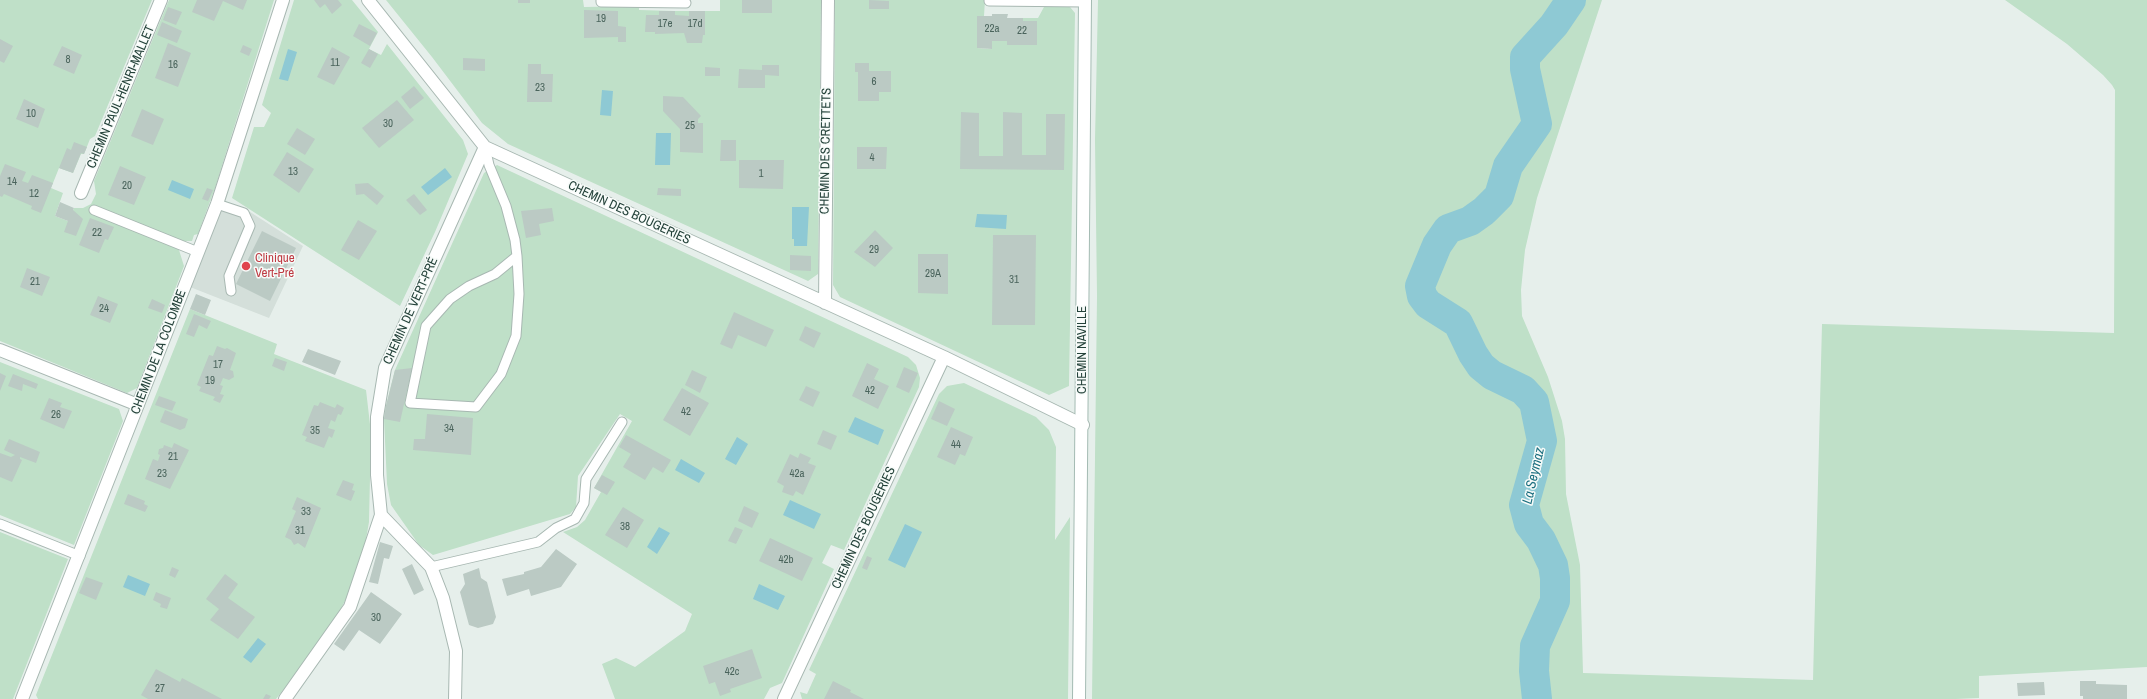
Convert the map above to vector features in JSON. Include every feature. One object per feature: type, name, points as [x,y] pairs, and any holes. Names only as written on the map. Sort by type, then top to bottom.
[{"type":"street","name":"CHEMIN PAUL-HENRI-MALLET","points":[[81,193],[161,0]]},
{"type":"street","name":"CHEMIN DE LA COLOMBE","points":[[22,699],[80,556],[218,204],[283,0]]},
{"type":"street","name":"CHEMIN DES BOUGERIES","points":[[368,0],[485,147],[825,302],[1083,424]]},
{"type":"street","name":"CHEMIN DES CRETTETS","points":[[825,302],[828,0]]},
{"type":"street","name":"CHEMIN NAVILLE","points":[[1079,699],[1083,424],[1085,1]]},
{"type":"street","name":"CHEMIN DE VERT-PRÉ","points":[[285,699],[350,607],[381,515],[377,475],[377,417],[385,368],[485,147]]},
{"type":"street","points":[[0,350],[138,405]]},
{"type":"street","name":"CHEMIN DES BOUGERIES","points":[[784,699],[944,358]]},
{"type":"street","points":[[381,515],[431,567],[445,605],[456,651],[455,699]]},
{"type":"lane","points":[[601,0],[601,2],[686,2]]},
{"type":"lane","points":[[989,1],[1085,1]]},
{"type":"lane","points":[[485,147],[489,165],[506,206],[515,240],[519,294],[516,336],[501,374],[476,408],[410,403],[426,326],[450,299],[469,286],[495,274],[516,256]]},
{"type":"lane","points":[[218,204],[244,213],[250,226],[229,276],[231,291]]},
{"type":"lane","points":[[94,210],[198,252]]},
{"type":"lane","points":[[431,567],[538,542],[556,528],[575,519],[584,503],[586,479],[622,422]]},
{"type":"lane","points":[[0,524],[80,556]]},
{"type":"shaded area","name":"Clinique Vert-Pré","points":[[223,200],[247,210],[303,246],[269,318],[190,287]]},
{"type":"green space","points":[[0,0],[152,0],[95,136],[90,139],[84,154],[81,154],[73,173],[59,168],[51,188],[63,193],[55,216],[68,221],[74,208],[83,208],[91,204],[96,194],[94,181],[169,0],[274,0],[215,188],[198,234],[194,235],[192,241],[183,241],[179,250],[184,266],[137,388],[127,393],[0,341]]},
{"type":"green space","points":[[294,0],[352,0],[378,32],[369,49],[381,55],[387,44],[463,140],[468,154],[435,232],[400,306],[232,198],[254,127],[264,127],[271,113],[262,105]]},
{"type":"green space","points":[[386,0],[583,0],[584,7],[639,6],[639,10],[720,11],[720,0],[821,0],[818,274],[808,281],[508,144],[482,123]]},
{"type":"green space","points":[[835,0],[985,0],[984,16],[977,17],[977,48],[992,49],[992,41],[1007,41],[1008,18],[1038,18],[1044,7],[1070,7],[1075,13],[1069,386],[1049,395],[840,297],[833,285]]},
{"type":"green space","points":[[1098,0],[1602,0],[1537,198],[1525,250],[1521,290],[1522,316],[1548,377],[1562,421],[1565,439],[1566,494],[1580,565],[1583,673],[1813,680],[1822,324],[2114,333],[2115,90],[2103,75],[2067,44],[2005,0],[2147,0],[2147,667],[1979,676],[1979,698],[1956,699],[1092,699],[1097,296],[1095,140]]},
{"type":"green space","points":[[497,165],[908,357],[916,365],[920,378],[919,387],[844,550],[831,545],[822,563],[834,569],[782,683],[770,688],[764,699],[615,699],[602,664],[616,658],[635,667],[685,631],[692,614],[563,532],[577,527],[585,520],[601,492],[594,488],[632,421],[620,414],[578,476],[576,507],[570,514],[433,555],[419,545],[391,505],[387,484],[384,419],[395,370],[484,173]]},
{"type":"green space","points":[[190,309],[277,344],[274,354],[366,390],[371,433],[369,522],[365,545],[346,599],[328,633],[276,699],[38,699],[36,695]]},
{"type":"green space","points":[[0,362],[119,409],[123,421],[74,545],[0,515]]},
{"type":"green space","points":[[964,383],[1036,417],[1049,430],[1056,447],[1055,540],[1070,517],[1068,699],[802,699],[800,692],[807,694],[816,674],[809,670],[939,394],[947,386]]},
{"type":"green space","points":[[0,532],[68,559],[13,699],[0,699]]},
{"type":"water","points":[[288,49],[297,52],[288,81],[279,79]]},
{"type":"water","points":[[602,90],[613,91],[611,116],[600,115]]},
{"type":"water","points":[[656,133],[671,133],[670,165],[655,165]]},
{"type":"water","points":[[445,168],[452,177],[428,195],[421,187]]},
{"type":"water","points":[[172,180],[194,189],[190,199],[168,190]]},
{"type":"water","points":[[792,207],[809,207],[807,246],[794,246],[794,239],[792,239]]},
{"type":"water","points":[[977,214],[1007,215],[1006,229],[975,227]]},
{"type":"water","points":[[855,417],[884,430],[878,445],[848,432]]},
{"type":"water","points":[[737,437],[748,444],[736,465],[725,459]]},
{"type":"water","points":[[681,459],[705,473],[699,483],[675,470]]},
{"type":"water","points":[[790,500],[821,514],[814,529],[783,515]]},
{"type":"water","points":[[905,524],[922,532],[905,568],[888,560]]},
{"type":"water","points":[[659,527],[670,533],[657,554],[647,547]]},
{"type":"water","points":[[128,575],[150,584],[145,596],[123,587]]},
{"type":"water","points":[[759,584],[785,596],[778,610],[753,599]]},
{"type":"water","points":[[258,638],[266,644],[251,663],[243,657]]},
{"type":"building","points":[[197,0],[247,0],[243,10],[223,1],[214,21],[192,12]]},
{"type":"building","points":[[314,0],[338,0],[342,5],[332,14],[325,4],[320,8]]},
{"type":"building","points":[[518,0],[530,0],[530,3],[518,3]]},
{"type":"building","points":[[742,0],[772,0],[772,13],[742,13]]},
{"type":"building","points":[[869,0],[889,1],[889,9],[869,9]]},
{"type":"building","points":[[168,7],[182,12],[176,25],[163,20]]},
{"type":"building","points":[[584,10],[618,11],[618,26],[626,27],[626,42],[618,42],[618,37],[584,38]]},
{"type":"building","points":[[659,11],[675,11],[675,15],[689,16],[689,11],[705,11],[705,35],[703,35],[702,43],[687,43],[684,33],[655,34],[655,32],[645,32],[646,15],[659,15]]},
{"type":"building","points":[[992,14],[1008,14],[1007,18],[1023,18],[1023,21],[1037,21],[1037,45],[1007,45],[1007,41],[992,41],[992,49],[977,48],[977,16],[992,16]]},
{"type":"building","points":[[162,22],[182,31],[177,43],[157,35]]},
{"type":"building","points":[[359,24],[377,33],[370,46],[353,36]]},
{"type":"building","points":[[0,39],[13,46],[4,63],[0,61]]},
{"type":"building","points":[[168,43],[191,53],[178,87],[155,78]]},
{"type":"building","points":[[243,45],[252,49],[249,56],[240,52]]},
{"type":"building","points":[[62,46],[82,55],[74,74],[53,65]]},
{"type":"building","points":[[332,47],[350,57],[334,85],[317,77]]},
{"type":"building","points":[[369,49],[378,54],[370,68],[361,63]]},
{"type":"building","points":[[463,58],[485,59],[485,71],[463,70]]},
{"type":"building","points":[[855,63],[869,63],[869,71],[891,71],[891,92],[879,92],[879,101],[858,101],[858,72],[855,72]]},
{"type":"building","points":[[528,64],[541,64],[541,74],[553,74],[552,102],[527,102]]},
{"type":"building","points":[[762,65],[779,65],[779,76],[765,75],[765,88],[738,88],[739,69],[762,70]]},
{"type":"building","points":[[705,67],[720,68],[720,76],[705,76]]},
{"type":"building","points":[[414,86],[424,98],[410,109],[401,97]]},
{"type":"building","points":[[663,96],[683,97],[701,116],[698,119],[698,123],[703,123],[703,153],[680,152],[680,129],[663,111]]},
{"type":"building","points":[[24,99],[45,109],[38,128],[16,119]]},
{"type":"building","points":[[397,100],[414,120],[379,148],[362,128]]},
{"type":"building","points":[[142,109],[164,119],[153,145],[131,136]]},
{"type":"building","points":[[961,112],[979,113],[979,156],[1003,156],[1003,112],[1022,113],[1022,155],[1046,155],[1046,114],[1065,114],[1064,170],[960,169]]},
{"type":"building","points":[[297,128],[315,139],[305,155],[287,144]]},
{"type":"building","points":[[721,140],[736,140],[736,161],[720,161]]},
{"type":"building","points":[[74,142],[87,147],[84,154],[81,153],[73,173],[59,168],[67,148],[71,150]]},
{"type":"building","points":[[857,147],[887,147],[886,169],[857,169]]},
{"type":"building","points":[[287,152],[314,169],[299,193],[273,175]]},
{"type":"building","points":[[739,160],[784,160],[783,189],[739,188]]},
{"type":"building","points":[[5,164],[26,172],[22,181],[28,183],[32,175],[53,183],[41,213],[31,209],[32,206],[4,194],[2,197],[0,196],[0,176]]},
{"type":"building","points":[[120,166],[146,177],[134,205],[108,195]]},
{"type":"building","points":[[368,183],[384,196],[377,205],[364,194],[356,195],[355,184]]},
{"type":"building","points":[[207,188],[213,190],[208,201],[202,199]]},
{"type":"building","points":[[658,188],[681,189],[681,196],[657,195]]},
{"type":"building","points":[[414,194],[427,210],[420,215],[406,200]]},
{"type":"building","points":[[60,202],[74,208],[73,210],[83,219],[76,236],[64,232],[68,221],[55,216]]},
{"type":"building","points":[[552,208],[554,221],[539,224],[541,235],[526,238],[521,211]]},
{"type":"building","points":[[90,218],[114,227],[108,240],[105,239],[99,253],[79,245]]},
{"type":"building","points":[[358,220],[377,231],[359,260],[341,250]]},
{"type":"building","points":[[875,230],[893,248],[875,267],[854,252]]},
{"type":"building","points":[[262,231],[296,248],[270,301],[236,284]]},
{"type":"building","points":[[993,235],[1036,235],[1035,325],[992,325]]},
{"type":"building","points":[[918,254],[948,254],[948,294],[918,293]]},
{"type":"building","points":[[790,255],[811,256],[811,271],[790,270]]},
{"type":"building","points":[[27,268],[50,277],[42,296],[20,287]]},
{"type":"building","points":[[196,294],[211,300],[205,315],[190,309]]},
{"type":"building","points":[[98,296],[118,304],[110,323],[90,315]]},
{"type":"building","points":[[152,299],[165,305],[162,313],[148,308]]},
{"type":"building","points":[[734,312],[774,330],[766,347],[738,335],[732,349],[720,344]]},
{"type":"building","points":[[194,314],[211,321],[207,329],[199,325],[194,337],[186,334]]},
{"type":"building","points":[[805,326],[821,333],[814,348],[799,340]]},
{"type":"building","points":[[217,346],[225,349],[227,348],[236,353],[230,370],[233,371],[234,377],[229,380],[223,378],[220,385],[223,386],[220,394],[224,395],[220,403],[213,400],[215,397],[199,391],[201,387],[197,385],[209,355],[213,356]]},
{"type":"building","points":[[308,349],[341,361],[335,375],[302,362]]},
{"type":"building","points":[[275,358],[287,362],[284,371],[272,366]]},
{"type":"building","points":[[867,363],[879,369],[874,379],[889,386],[878,409],[852,396]]},
{"type":"building","points":[[904,367],[918,373],[909,393],[896,387]]},
{"type":"building","points":[[412,368],[400,422],[384,419],[395,370]]},
{"type":"building","points":[[692,370],[707,377],[700,393],[685,385]]},
{"type":"building","points":[[0,373],[6,376],[0,391]]},
{"type":"building","points":[[13,374],[38,384],[36,389],[23,384],[22,391],[8,386]]},
{"type":"building","points":[[806,386],[820,392],[813,407],[799,400]]},
{"type":"building","points":[[682,388],[709,403],[690,436],[663,420]]},
{"type":"building","points":[[159,396],[176,402],[172,411],[155,405]]},
{"type":"building","points":[[49,398],[62,403],[60,407],[72,411],[64,429],[40,419]]},
{"type":"building","points":[[939,401],[955,409],[947,426],[931,419]]},
{"type":"building","points":[[320,402],[335,408],[337,404],[344,408],[341,415],[338,414],[335,422],[331,420],[328,428],[335,430],[332,438],[329,436],[324,448],[305,441],[307,437],[302,435],[314,405],[318,406]]},
{"type":"building","points":[[165,410],[188,419],[185,428],[180,430],[160,422]]},
{"type":"building","points":[[427,414],[473,418],[471,455],[413,450],[414,439],[425,439]]},
{"type":"building","points":[[951,427],[973,437],[965,456],[960,454],[955,465],[937,457]]},
{"type":"building","points":[[823,430],[837,436],[831,450],[817,444]]},
{"type":"building","points":[[626,435],[671,460],[663,473],[653,467],[645,480],[623,467],[631,454],[619,447]]},
{"type":"building","points":[[9,439],[40,452],[36,463],[20,457],[22,460],[12,482],[0,477],[0,453],[11,457],[15,455],[4,450]]},
{"type":"building","points":[[174,443],[189,450],[170,489],[145,479],[153,459],[158,461],[160,455],[158,454],[159,449],[163,448],[164,445],[172,448]]},
{"type":"building","points":[[800,453],[811,458],[808,463],[816,466],[803,495],[796,491],[793,496],[782,492],[784,486],[777,482],[790,454],[798,458]]},
{"type":"building","points":[[602,475],[615,482],[607,495],[594,488]]},
{"type":"building","points":[[343,480],[354,484],[352,490],[355,491],[351,501],[336,495]]},
{"type":"building","points":[[128,494],[145,501],[144,504],[148,506],[145,512],[124,504]]},
{"type":"building","points":[[297,497],[321,508],[305,548],[298,543],[294,545],[291,540],[285,537],[296,511],[292,509]]},
{"type":"building","points":[[744,506],[759,513],[752,528],[738,521]]},
{"type":"building","points":[[623,507],[644,520],[627,548],[605,535]]},
{"type":"building","points":[[735,527],[743,530],[736,544],[728,541]]},
{"type":"building","points":[[770,538],[813,558],[802,581],[759,561]]},
{"type":"building","points":[[380,542],[393,546],[389,559],[384,558],[378,584],[369,582]]},
{"type":"building","points":[[556,549],[577,564],[561,587],[531,596],[529,589],[507,596],[502,579],[524,574],[524,572],[541,567]]},
{"type":"building","points":[[867,556],[872,558],[867,570],[862,568]]},
{"type":"building","points":[[412,564],[424,590],[414,595],[402,569]]},
{"type":"building","points":[[172,567],[179,570],[175,578],[169,575]]},
{"type":"building","points":[[479,568],[481,578],[487,582],[496,617],[493,624],[478,628],[469,625],[460,592],[465,584],[463,574]]},
{"type":"building","points":[[225,574],[238,584],[228,598],[255,617],[238,639],[210,620],[219,609],[206,599]]},
{"type":"building","points":[[86,577],[103,583],[96,600],[79,593]]},
{"type":"building","points":[[156,592],[171,598],[167,609],[160,607],[161,604],[153,600]]},
{"type":"building","points":[[371,592],[402,614],[380,644],[359,630],[344,651],[334,644]]},
{"type":"building","points":[[752,649],[762,678],[730,689],[731,692],[720,696],[715,682],[709,684],[703,666]]},
{"type":"building","points":[[156,669],[180,682],[182,678],[222,699],[148,699],[141,695]]},
{"type":"building","points":[[833,681],[851,690],[850,692],[864,699],[824,699]]},
{"type":"building","points":[[2080,681],[2096,681],[2096,684],[2127,685],[2127,699],[2083,699],[2083,696],[2080,696]]},
{"type":"building","points":[[2044,682],[2045,695],[2018,696],[2017,683]]},
{"type":"building","points":[[266,694],[271,696],[269,699],[263,699]]},
{"type":"waterway","name":"La Seymaz","points":[[1537,699],[1534,671],[1535,646],[1555,601],[1555,578],[1553,565],[1541,540],[1529,524],[1524,505],[1542,441],[1534,402],[1523,390],[1492,375],[1481,366],[1473,354],[1458,323],[1428,304],[1422,296],[1420,286],[1437,245],[1448,229],[1470,221],[1484,211],[1499,196],[1508,166],[1537,124],[1525,69],[1525,57],[1554,25],[1571,0]]},
{"type":"place","name":"Clinique Vert-Pré","points":[[246,266]]}]
